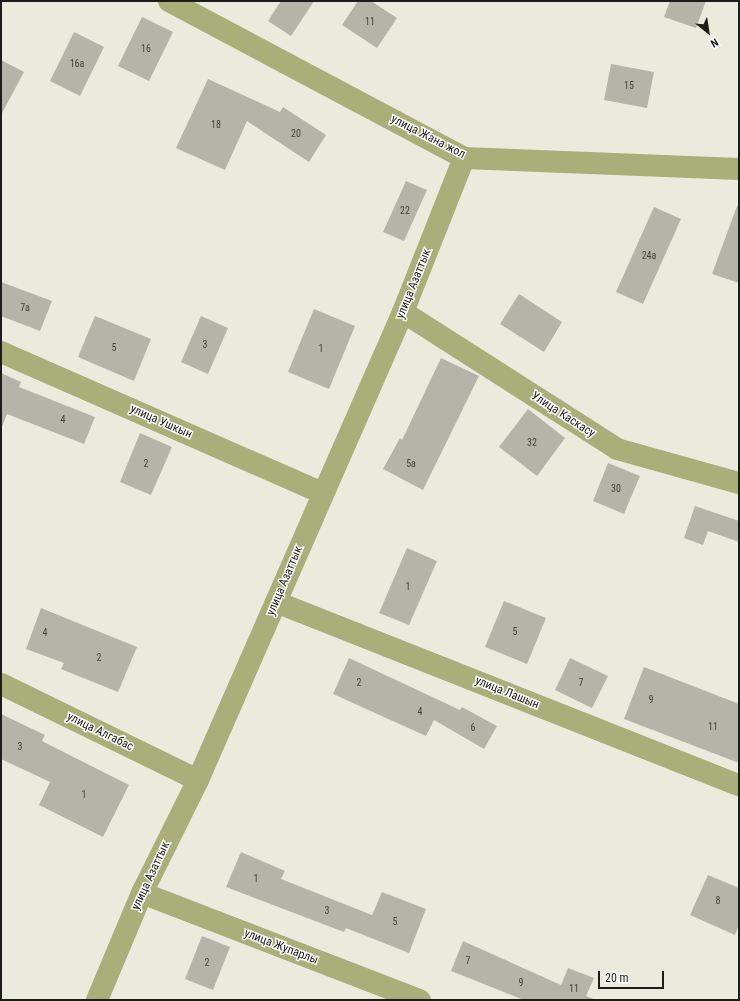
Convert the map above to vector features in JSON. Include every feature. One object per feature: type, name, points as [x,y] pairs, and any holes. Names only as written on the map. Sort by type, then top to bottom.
[{"type":"street","name":"улица Жана жол","points":[[169,1],[464,158],[739,169]]},
{"type":"street","name":"улица Азаттык","points":[[97,1000],[142,893],[198,780],[322,493],[403,312],[464,158]]},
{"type":"street","name":"Улица Каскасу","points":[[403,312],[617,449],[739,483]]},
{"type":"street","name":"улица Ушкын","points":[[1,352],[322,493]]},
{"type":"street","name":"улица Лашын","points":[[276,602],[739,785]]},
{"type":"street","name":"улица Алгабас","points":[[1,684],[198,780]]},
{"type":"street","name":"улица Жупарлы","points":[[142,893],[420,1000]]},
{"type":"building","points":[[281,1],[314,1],[291,36],[268,21]]},
{"type":"building","points":[[358,1],[371,1],[397,18],[377,48],[342,25]]},
{"type":"building","points":[[670,1],[706,1],[696,28],[664,17]]},
{"type":"building","points":[[142,17],[173,32],[149,81],[118,66]]},
{"type":"building","points":[[74,32],[104,47],[80,96],[50,81]]},
{"type":"building","points":[[1,60],[24,72],[1,115]]},
{"type":"building","points":[[611,64],[654,72],[647,108],[604,100]]},
{"type":"building","points":[[208,79],[280,112],[283,107],[326,135],[309,162],[247,121],[225,170],[176,148]]},
{"type":"building","points":[[406,181],[427,190],[404,241],[383,232]]},
{"type":"building","points":[[737,206],[739,206],[739,283],[712,274]]},
{"type":"building","points":[[654,207],[681,219],[643,304],[616,292]]},
{"type":"building","points":[[1,282],[52,301],[40,331],[1,316]]},
{"type":"building","points":[[519,294],[562,322],[544,352],[500,324]]},
{"type":"building","points":[[314,309],[355,326],[329,389],[288,372]]},
{"type":"building","points":[[95,316],[151,339],[134,381],[78,357]]},
{"type":"building","points":[[201,316],[228,328],[208,374],[181,362]]},
{"type":"building","points":[[441,358],[479,376],[423,490],[383,469],[400,438],[402,440]]},
{"type":"building","points":[[1,373],[21,382],[19,387],[95,417],[84,444],[7,414],[1,429]]},
{"type":"building","points":[[528,409],[565,438],[537,476],[499,447]]},
{"type":"building","points":[[140,433],[172,447],[151,495],[120,482]]},
{"type":"building","points":[[608,463],[640,476],[624,514],[593,501]]},
{"type":"building","points":[[695,506],[739,521],[739,542],[708,531],[703,545],[684,538]]},
{"type":"building","points":[[407,548],[437,561],[409,625],[379,613]]},
{"type":"building","points":[[504,601],[546,618],[527,664],[485,647]]},
{"type":"building","points":[[41,608],[137,647],[118,692],[61,669],[64,663],[26,649]]},
{"type":"building","points":[[349,658],[460,710],[462,707],[497,726],[484,749],[434,720],[426,736],[333,694]]},
{"type":"building","points":[[570,658],[608,676],[592,708],[555,690]]},
{"type":"building","points":[[644,667],[739,704],[739,763],[624,719]]},
{"type":"building","points":[[1,714],[45,735],[42,741],[129,785],[103,837],[39,805],[50,782],[1,759]]},
{"type":"building","points":[[241,852],[285,871],[281,879],[372,915],[382,892],[426,909],[409,953],[346,928],[344,932],[226,887]]},
{"type":"building","points":[[708,875],[739,888],[739,925],[735,935],[690,915]]},
{"type":"building","points":[[202,936],[230,947],[213,990],[185,979]]},
{"type":"building","points":[[463,941],[561,985],[568,968],[594,978],[586,996],[596,1000],[524,1000],[451,971]]}]
